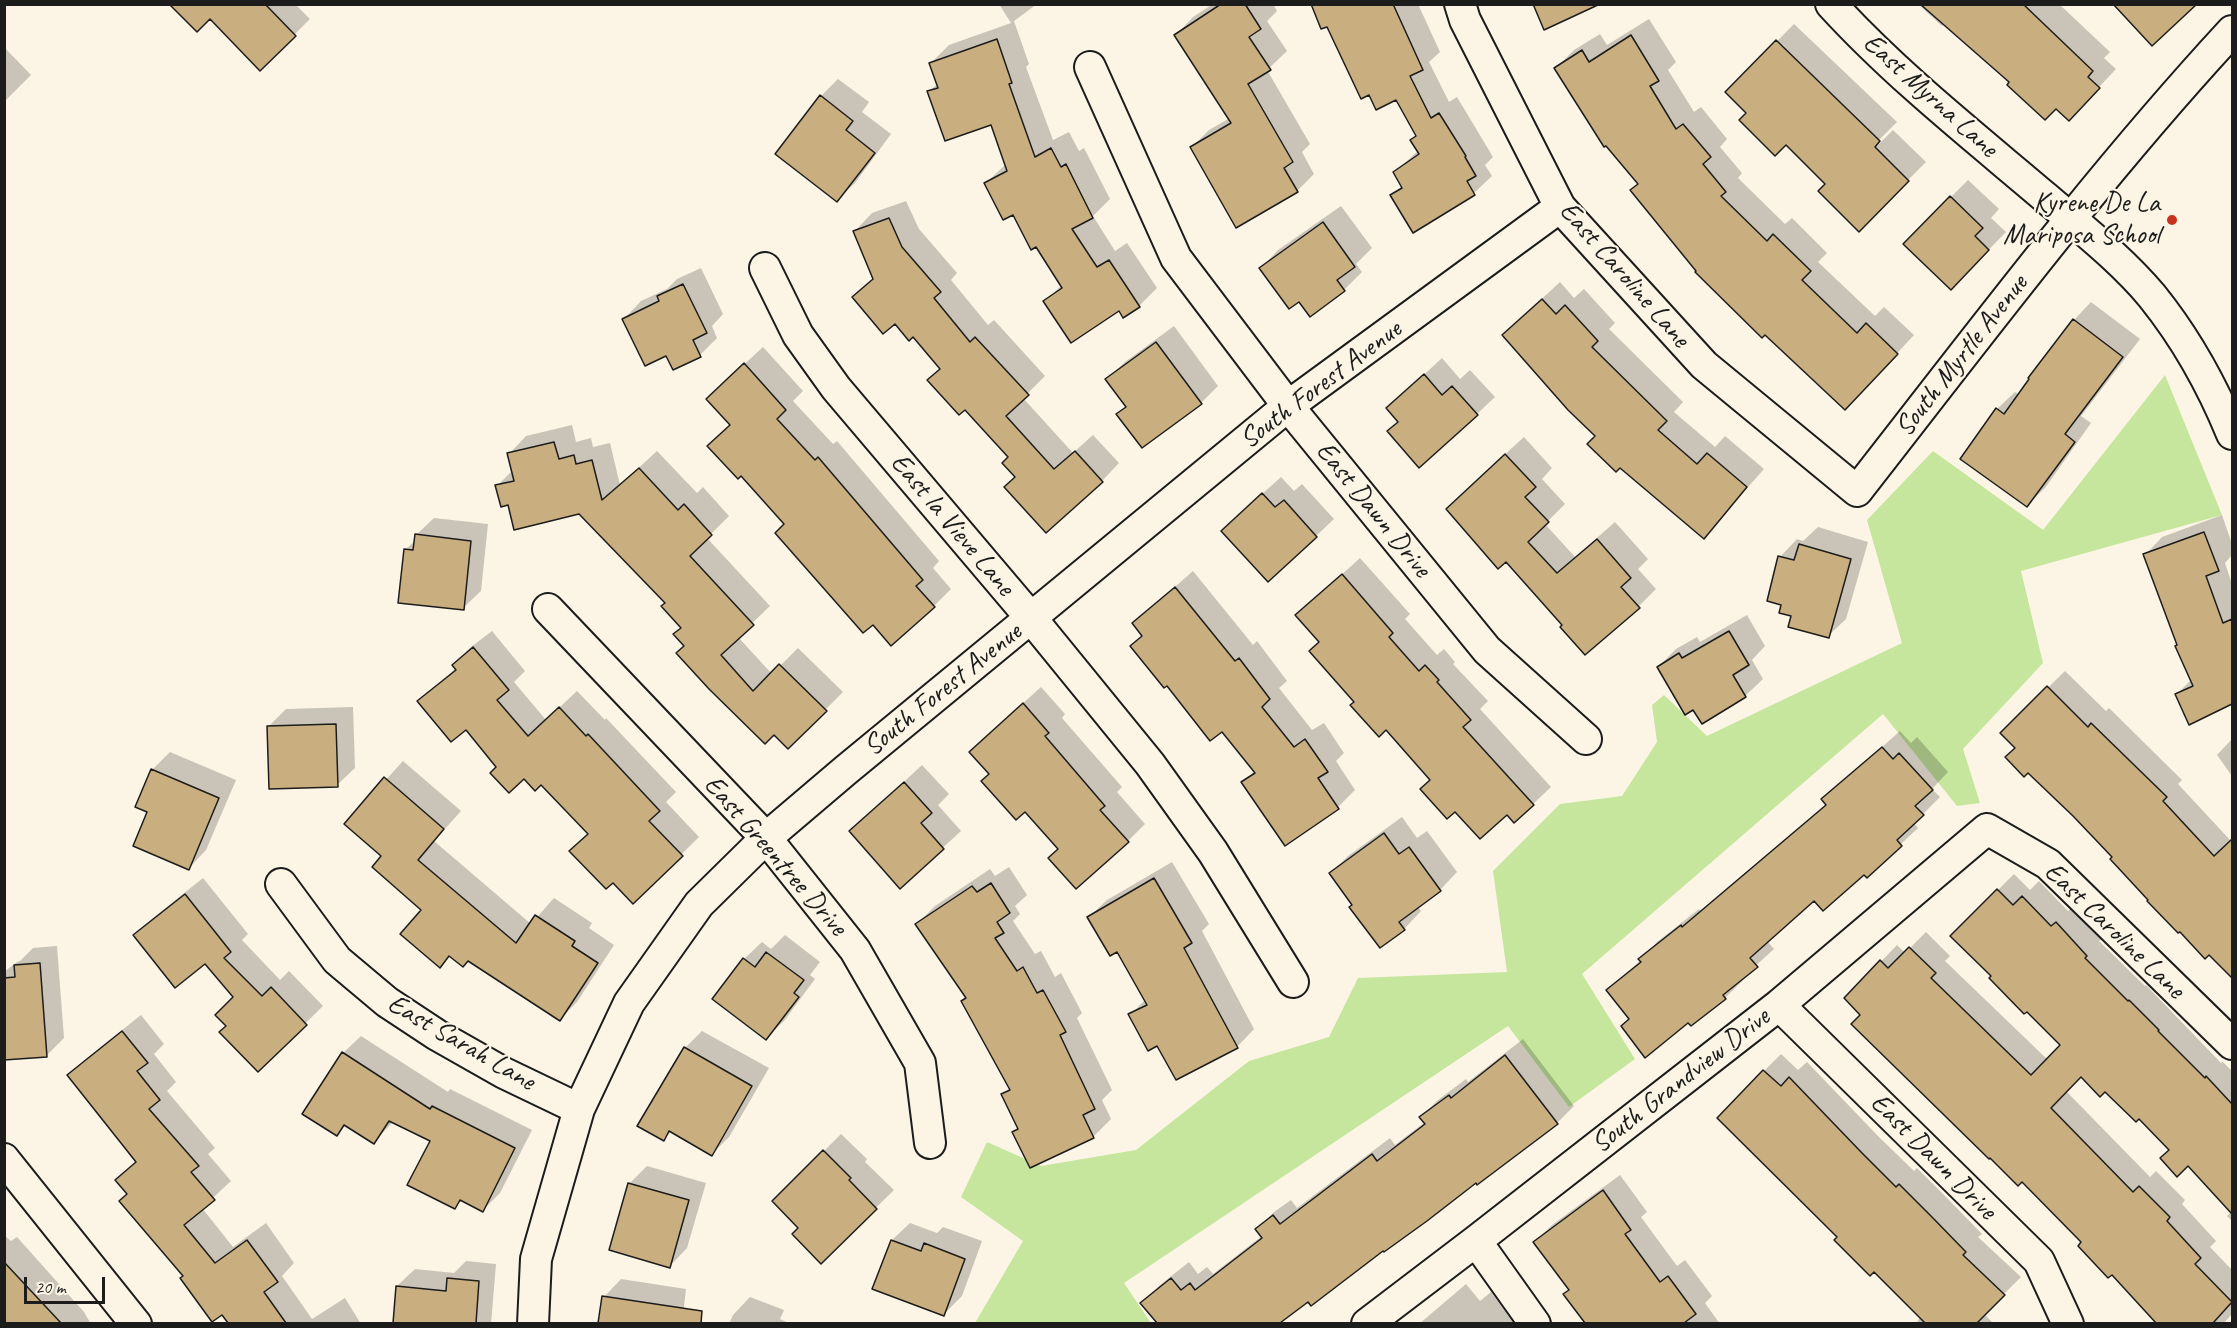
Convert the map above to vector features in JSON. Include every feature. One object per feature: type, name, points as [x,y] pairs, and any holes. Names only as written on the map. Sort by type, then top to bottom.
[{"type":"street","name":"East Caroline Lane","points":[[1460,4],[1465,20],[1560,207],[1704,365],[1857,491]]},
{"type":"street","name":"East Myrna Lane","points":[[1831,4],[1850,25],[1923,92],[2114,257],[2151,295],[2198,363],[2232,434]]},
{"type":"street","name":"South Myrtle Avenue","points":[[1857,491],[2070,219],[2169,100],[2232,31]]},
{"type":"street","name":"East Dawn Drive","points":[[1090,67],[1176,258],[1288,406],[1487,650],[1586,739]]},
{"type":"street","name":"South Forest Avenue","points":[[533,1323],[536,1259],[579,1109],[629,1003],[699,904],[766,838],[1288,406],[1560,207]]},
{"type":"street","name":"East la Vieve Lane","points":[[765,268],[798,335],[836,388],[1031,618],[1150,764],[1213,852],[1293,982]]},
{"type":"street","name":"East Greentree Drive","points":[[548,609],[766,838],[855,950],[920,1063],[930,1143]]},
{"type":"street","name":"East Caroline Lane","points":[[1987,829],[2048,864],[2232,1044]]},
{"type":"street","name":"South Grandview Drive","points":[[1366,1323],[1476,1241],[1779,1005],[1987,829]]},
{"type":"street","name":"East Sarah Lane","points":[[281,884],[337,960],[387,1002],[437,1035],[504,1073],[579,1109]]},
{"type":"street","name":"East Dawn Drive","points":[[1779,1005],[2038,1261],[2068,1323]]},
{"type":"street","points":[[4,1159],[136,1323]]},
{"type":"street","points":[[1476,1241],[1535,1323]]},
{"type":"green space","points":[[2165,375],[2222,515],[2021,571],[2043,663],[1963,749],[1980,803],[1957,806],[1883,714],[1582,974],[1635,1059],[1569,1107],[1508,1026],[1124,1283],[1151,1323],[975,1323],[1023,1241],[961,1197],[987,1142],[1041,1166],[1136,1150],[1249,1061],[1329,1037],[1358,978],[1507,972],[1493,871],[1560,804],[1622,796],[1657,742],[1652,705],[1664,695],[1707,736],[1902,643],[1867,520],[1933,451],[2043,530]]},
{"type":"building","points":[[169,4],[265,4],[296,36],[260,71],[210,19],[197,32]]},
{"type":"building","points":[[1221,4],[1245,4],[1261,29],[1249,37],[1271,70],[1248,84],[1293,162],[1284,168],[1298,192],[1236,228],[1190,147],[1231,123],[1174,35]]},
{"type":"building","points":[[1311,4],[1393,4],[1423,70],[1410,76],[1431,118],[1439,113],[1466,156],[1476,176],[1467,181],[1475,195],[1413,233],[1390,195],[1402,188],[1393,172],[1419,154],[1410,140],[1416,136],[1396,100],[1376,110],[1369,95],[1361,99],[1327,27],[1321,29]]},
{"type":"building","points":[[1533,4],[1600,4],[1544,30]]},
{"type":"building","points":[[1920,4],[2023,4],[2093,71],[2088,77],[2100,88],[2069,121],[2056,109],[2045,120],[2007,85],[2009,82]]},
{"type":"building","points":[[2113,4],[2197,4],[2152,46]]},
{"type":"building","points":[[1631,35],[1659,81],[1650,86],[1676,129],[1683,124],[1711,157],[1703,164],[1726,192],[1721,196],[1767,241],[1773,234],[1811,271],[1802,280],[1857,333],[1866,323],[1898,354],[1845,410],[1765,335],[1762,338],[1695,272],[1630,190],[1638,184],[1606,146],[1604,147],[1554,68],[1582,50],[1589,62]]},
{"type":"building","points":[[997,39],[1012,83],[1009,84],[1035,157],[1051,148],[1061,167],[1066,164],[1093,218],[1072,229],[1097,267],[1109,260],[1140,307],[1123,318],[1119,311],[1071,343],[1043,301],[1062,288],[1036,247],[1031,250],[1013,215],[1003,220],[984,183],[1007,171],[991,125],[945,141],[927,91],[938,88],[929,63]]},
{"type":"building","points":[[1776,40],[1880,141],[1875,147],[1909,181],[1859,232],[1818,191],[1825,184],[1786,145],[1775,156],[1739,120],[1746,113],[1725,92]]},
{"type":"building","points":[[820,95],[853,121],[846,130],[875,153],[837,202],[775,154]]},
{"type":"building","points":[[1950,196],[1983,228],[1975,236],[1989,250],[1951,290],[1903,244]]},
{"type":"building","points":[[889,218],[902,247],[941,292],[934,298],[970,342],[975,337],[1029,395],[1006,416],[1054,469],[1075,451],[1103,482],[1046,533],[1004,487],[1015,477],[1002,463],[1008,457],[965,410],[959,415],[927,380],[940,369],[913,337],[909,341],[895,324],[883,334],[852,297],[873,279],[853,231]]},
{"type":"building","points":[[1323,222],[1355,267],[1337,280],[1345,291],[1310,317],[1299,302],[1289,309],[1259,268]]},
{"type":"building","points":[[683,284],[707,333],[693,340],[701,357],[673,370],[666,356],[645,366],[622,319],[659,301],[657,296]]},
{"type":"building","points":[[1542,299],[1556,314],[1565,305],[1598,341],[1592,347],[1667,421],[1658,430],[1697,464],[1707,453],[1747,487],[1704,539],[1620,468],[1616,472],[1587,444],[1595,436],[1568,410],[1502,335]]},
{"type":"building","points":[[2073,319],[2123,357],[2065,434],[2075,442],[2027,507],[1960,459],[1996,408],[2004,414]]},
{"type":"building","points":[[1156,342],[1202,404],[1142,448],[1116,414],[1126,407],[1105,379]]},
{"type":"building","points":[[744,363],[786,410],[777,419],[815,460],[818,457],[923,580],[916,586],[935,607],[891,646],[873,625],[863,633],[775,533],[784,524],[741,476],[738,479],[707,446],[730,425],[706,399]]},
{"type":"building","points":[[1424,374],[1442,395],[1452,386],[1478,415],[1419,468],[1387,431],[1398,422],[1386,408]]},
{"type":"building","points":[[554,442],[559,459],[574,455],[576,464],[592,460],[602,500],[639,468],[678,510],[684,504],[712,535],[690,556],[754,625],[721,655],[753,691],[779,664],[827,711],[788,749],[774,735],[765,744],[676,653],[684,646],[673,634],[681,628],[661,606],[665,603],[579,514],[514,530],[508,505],[501,507],[495,485],[514,481],[507,453]]},
{"type":"building","points":[[1505,454],[1536,487],[1525,497],[1549,522],[1528,542],[1557,573],[1597,539],[1631,578],[1621,587],[1640,608],[1585,655],[1560,627],[1562,625],[1506,562],[1498,569],[1446,509]]},
{"type":"building","points":[[1262,493],[1275,507],[1284,500],[1317,537],[1268,582],[1221,531]]},
{"type":"building","points":[[2204,532],[2219,571],[2206,576],[2223,623],[2232,619],[2232,704],[2189,725],[2175,694],[2193,686],[2175,646],[2177,645],[2143,554]]},
{"type":"building","points":[[415,534],[471,541],[464,610],[398,603],[404,549],[413,550]]},
{"type":"building","points":[[1799,544],[1851,559],[1829,638],[1788,627],[1791,616],[1779,613],[1781,605],[1767,601],[1778,556],[1794,560]]},
{"type":"building","points":[[1342,574],[1393,633],[1389,637],[1419,671],[1425,665],[1439,680],[1437,682],[1471,720],[1463,727],[1534,805],[1514,823],[1507,815],[1480,839],[1455,812],[1447,819],[1420,789],[1430,780],[1386,730],[1379,737],[1350,705],[1354,702],[1309,651],[1319,642],[1295,615]]},
{"type":"building","points":[[1175,587],[1235,661],[1239,658],[1270,699],[1262,707],[1294,747],[1305,739],[1328,772],[1318,778],[1339,809],[1285,846],[1241,782],[1255,773],[1222,732],[1210,741],[1167,686],[1164,688],[1130,646],[1142,636],[1132,623]]},
{"type":"building","points":[[1729,631],[1749,665],[1733,675],[1746,697],[1702,724],[1693,710],[1685,715],[1657,667],[1679,653],[1682,658]]},
{"type":"building","points":[[473,647],[509,690],[497,700],[528,736],[559,707],[586,736],[588,734],[660,811],[649,821],[683,856],[633,904],[613,883],[606,889],[569,851],[588,834],[541,785],[535,791],[524,779],[509,793],[490,773],[496,767],[466,730],[451,742],[417,701],[456,670],[452,665]]},
{"type":"building","points":[[2047,686],[2088,727],[2091,723],[2167,797],[2163,801],[2214,856],[2232,839],[2232,978],[2209,955],[2205,959],[2180,932],[2178,933],[2073,816],[2028,773],[2024,777],[2005,757],[2015,748],[2000,733]]},
{"type":"building","points":[[1023,703],[1049,733],[1045,736],[1105,806],[1100,810],[1129,842],[1076,889],[1048,858],[1058,849],[1025,812],[1016,820],[981,781],[989,774],[969,752]]},
{"type":"building","points":[[336,724],[338,787],[269,789],[267,726]]},
{"type":"building","points":[[1882,747],[1893,759],[1899,753],[1933,790],[1915,806],[1924,815],[1897,840],[1902,846],[1867,878],[1864,875],[1823,911],[1814,901],[1750,958],[1758,967],[1723,995],[1726,999],[1691,1026],[1688,1023],[1645,1058],[1621,1026],[1629,1019],[1606,990],[1641,962],[1638,959],[1681,925],[1682,927],[1826,805],[1821,799]]},
{"type":"building","points":[[151,769],[219,798],[189,870],[133,846],[147,812],[135,807]]},
{"type":"building","points":[[384,777],[444,829],[418,860],[516,943],[535,915],[575,941],[572,946],[598,963],[560,1021],[468,961],[463,967],[449,956],[440,968],[400,934],[421,910],[372,867],[381,856],[344,824]]},
{"type":"building","points":[[904,782],[932,813],[921,823],[944,849],[900,889],[849,831]]},
{"type":"building","points":[[1384,833],[1399,854],[1409,847],[1441,891],[1399,922],[1405,930],[1380,948],[1349,907],[1352,905],[1329,873]]},
{"type":"building","points":[[1154,878],[1192,943],[1184,948],[1238,1048],[1176,1080],[1157,1046],[1148,1051],[1128,1014],[1147,1005],[1117,952],[1110,956],[1087,917]]},
{"type":"building","points":[[991,883],[1010,913],[997,922],[1004,933],[995,938],[1017,971],[1023,967],[1037,993],[1043,990],[1066,1032],[1060,1035],[1095,1109],[1083,1115],[1094,1138],[1030,1168],[1012,1132],[1018,1129],[1001,1094],[1010,1090],[961,1001],[966,998],[915,924],[972,886],[977,892]]},
{"type":"building","points":[[1997,889],[2013,905],[2022,896],[2051,926],[2056,922],[2087,956],[2085,958],[2232,1104],[2232,1214],[2188,1166],[2177,1177],[2160,1158],[2169,1150],[2139,1119],[2136,1122],[2105,1092],[2100,1097],[2081,1077],[2051,1108],[2133,1192],[2139,1186],[2170,1217],[2167,1221],[2201,1258],[2195,1264],[2232,1302],[2213,1323],[2156,1323],[2112,1275],[2108,1278],[2078,1246],[2081,1242],[2022,1182],[2018,1186],[1851,1024],[1860,1015],[1844,998],[1880,960],[1888,968],[1909,947],[1936,973],[1931,978],[2031,1075],[2060,1045],[2027,1012],[2024,1014],[1989,978],[1991,976],[1950,936]]},
{"type":"building","points":[[185,894],[231,952],[224,958],[262,996],[271,987],[307,1025],[258,1072],[219,1032],[226,1026],[215,1015],[233,997],[205,964],[175,988],[133,935]]},
{"type":"building","points":[[766,952],[804,980],[794,993],[799,997],[766,1040],[712,999],[743,958],[755,967]]},
{"type":"building","points":[[40,963],[47,1057],[4,1060],[4,978],[15,977],[14,965]]},
{"type":"building","points":[[122,1031],[148,1063],[137,1071],[160,1100],[149,1109],[199,1166],[191,1172],[215,1200],[184,1225],[215,1263],[247,1240],[278,1282],[264,1292],[286,1323],[228,1323],[222,1315],[212,1322],[180,1278],[183,1276],[119,1201],[127,1194],[115,1180],[136,1162],[67,1075]]},
{"type":"building","points":[[684,1047],[752,1086],[712,1156],[669,1131],[664,1141],[637,1126]]},
{"type":"building","points":[[342,1052],[430,1109],[432,1106],[515,1148],[483,1212],[460,1200],[455,1209],[407,1185],[430,1141],[389,1121],[374,1144],[344,1125],[337,1136],[302,1114]]},
{"type":"building","points":[[1505,1055],[1558,1124],[1311,1306],[1308,1302],[1280,1323],[1157,1323],[1140,1303],[1171,1278],[1181,1290],[1190,1283],[1195,1290],[1262,1238],[1255,1229],[1273,1215],[1280,1224],[1372,1154],[1377,1161],[1425,1124],[1419,1117],[1449,1095],[1451,1098]]},
{"type":"building","points":[[1763,1070],[1781,1086],[1789,1077],[1896,1187],[1899,1184],[1930,1215],[1966,1252],[1963,1255],[2005,1295],[1977,1323],[1925,1323],[1874,1272],[1870,1276],[1834,1240],[1837,1237],[1717,1118]]},
{"type":"building","points":[[823,1150],[877,1209],[821,1264],[792,1234],[798,1228],[772,1201]]},
{"type":"building","points":[[628,1183],[689,1200],[670,1268],[609,1250]]},
{"type":"building","points":[[1603,1190],[1631,1230],[1625,1234],[1660,1282],[1668,1276],[1696,1314],[1684,1323],[1585,1323],[1563,1294],[1569,1290],[1533,1242]]},
{"type":"building","points":[[891,1240],[921,1251],[924,1243],[965,1259],[944,1316],[872,1289]]},
{"type":"building","points":[[4,1262],[61,1323],[4,1323]]},
{"type":"building","points":[[447,1278],[479,1281],[476,1323],[393,1323],[396,1286],[446,1291]]},
{"type":"building","points":[[602,1296],[702,1311],[701,1323],[598,1323]]},
{"type":"place","name":"Kyrene De La Mariposa School","points":[[2172,220]]}]
